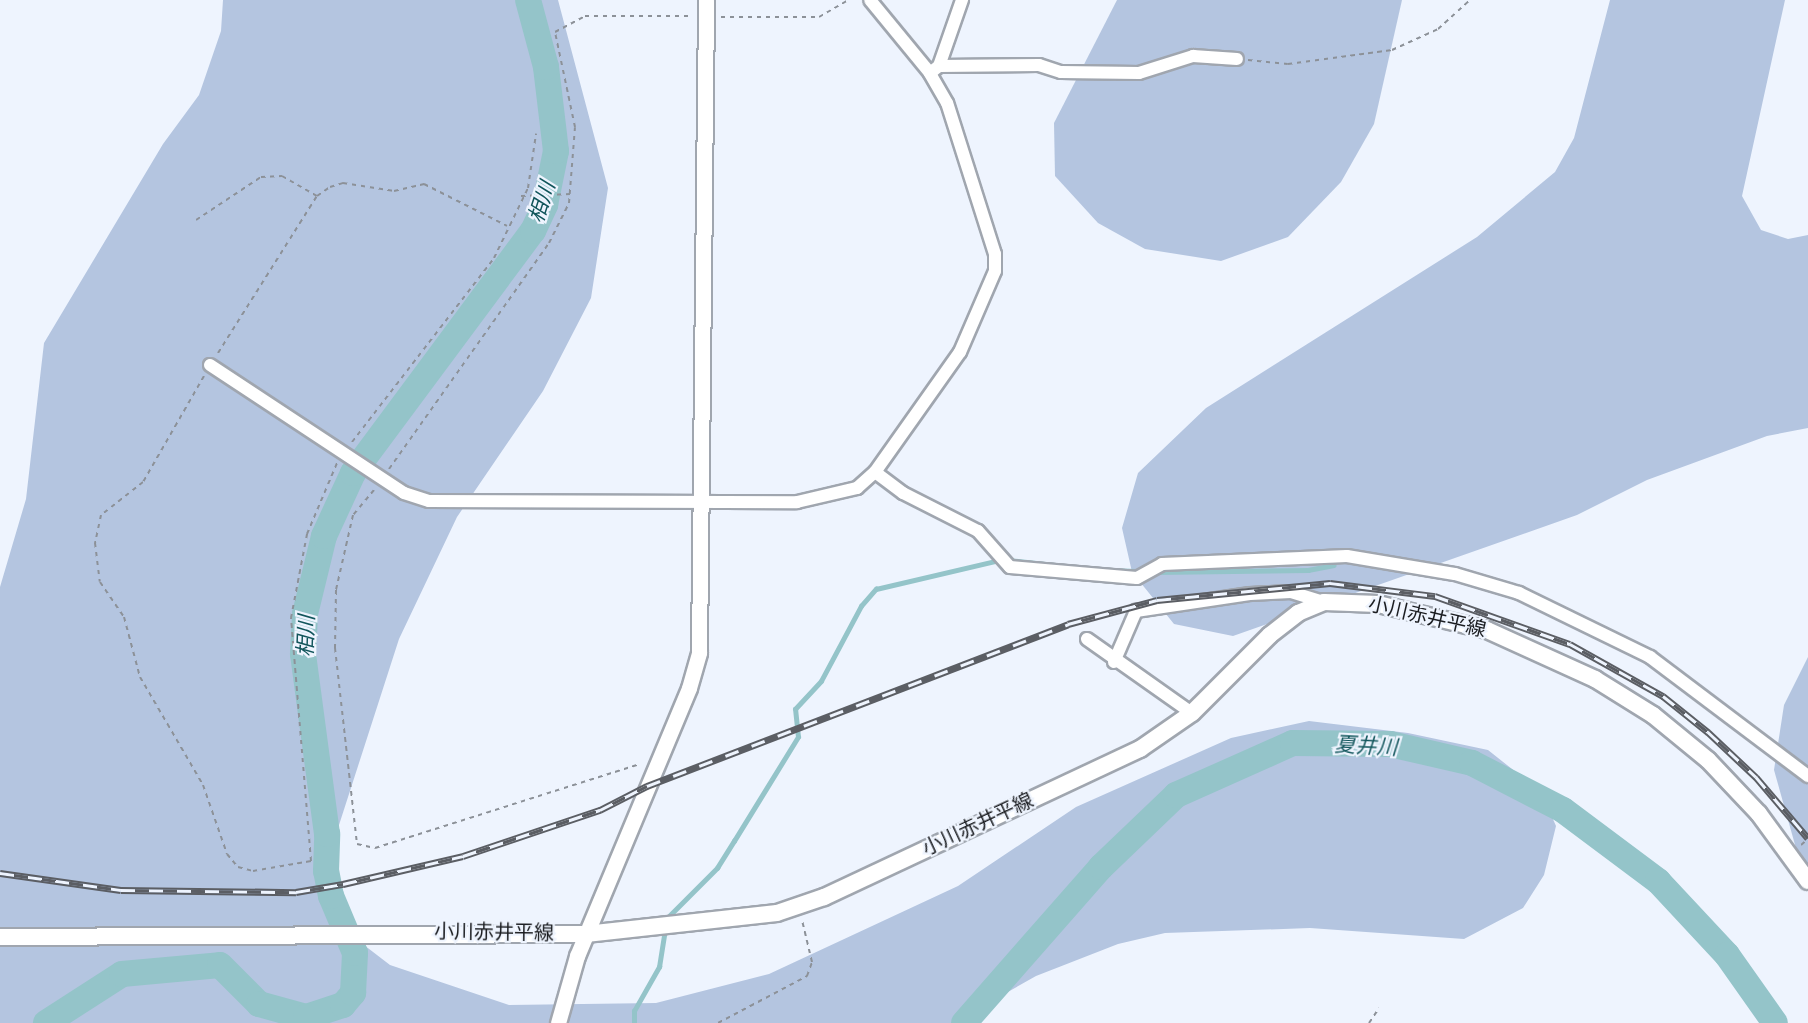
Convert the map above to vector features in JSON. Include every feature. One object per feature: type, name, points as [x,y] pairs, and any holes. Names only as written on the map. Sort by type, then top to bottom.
[{"type":"main road","name":"小川赤井平線","points":[[0,937],[368,932],[586,934],[728,922],[799,906],[1140,749],[1192,713],[1270,635],[1324,602],[1378,604],[1487,630],[1595,679],[1653,715],[1708,760],[1759,814],[1808,881]]},
{"type":"street","points":[[558,1023],[586,934],[659,758],[699,652],[703,500],[706,0]]},
{"type":"street","points":[[210,365],[381,478],[429,501],[830,498],[856,488],[875,472],[960,352],[995,271],[955,126],[935,69],[870,0]]},
{"type":"street","points":[[935,69],[962,0]]},
{"type":"street","points":[[935,69],[1138,73],[1193,56],[1237,58]]},
{"type":"street","points":[[875,472],[903,493],[978,531],[1008,564],[1142,576],[1156,567],[1347,556],[1455,574],[1519,594],[1650,657],[1808,776]]},
{"type":"street","points":[[1114,662],[1136,610],[1250,594],[1291,592],[1324,602]]},
{"type":"street","points":[[1087,639],[1114,662],[1192,713]]},
{"type":"path","points":[[1237,58],[1288,64],[1392,50],[1437,29],[1470,0]]},
{"type":"path","points":[[555,32],[575,127],[569,194],[549,243],[353,515],[336,590],[335,648],[357,844],[375,848],[659,758]]},
{"type":"path","points":[[196,220],[261,177],[282,176],[317,196]]},
{"type":"path","points":[[307,865],[253,871],[238,867],[227,854],[203,785],[140,677],[123,617],[100,582],[95,543],[101,515],[143,482],[210,365],[317,196],[344,183],[394,191],[424,184],[507,226]]},
{"type":"path","points":[[521,196],[569,194]]},
{"type":"path","points":[[1800,846],[1808,839]]},
{"type":"path","points":[[718,1023],[807,976],[812,962],[799,906]]},
{"type":"path","points":[[1369,1023],[1379,1008]]},
{"type":"shaded area","points":[[223,0],[558,0],[608,188],[591,298],[543,391],[457,517],[399,639],[329,856],[329,894],[347,932],[390,965],[509,1005],[656,1003],[769,974],[958,886],[1076,807],[1231,738],[1309,721],[1408,733],[1488,750],[1541,792],[1556,826],[1544,875],[1523,908],[1464,939],[1310,928],[1165,933],[1118,944],[1036,976],[953,1023],[0,1023],[0,587],[26,499],[44,343],[163,144],[199,95],[221,31]]},
{"type":"shaded area","points":[[1117,0],[1402,0],[1374,124],[1341,182],[1288,237],[1221,261],[1145,249],[1098,223],[1055,176],[1054,123]]},
{"type":"shaded area","points":[[1610,0],[1785,0],[1742,196],[1761,230],[1788,239],[1808,235],[1808,428],[1767,436],[1647,480],[1577,515],[1233,636],[1174,624],[1132,572],[1122,528],[1138,473],[1206,408],[1477,237],[1555,172],[1574,138]]},
{"type":"shaded area","points":[[1808,657],[1808,891],[1774,770],[1784,705]]},
{"type":"waterway","name":"相川","points":[[46,1023],[122,974],[220,965],[259,1004],[306,1017],[343,1005],[353,993],[355,953],[331,896],[326,871],[327,834],[303,654],[305,614],[324,536],[353,473],[533,231],[545,205],[556,151],[546,67],[528,0]]},
{"type":"waterway","points":[[665,920],[717,868],[798,737],[795,709],[821,681],[861,606],[876,589],[1000,560]]},
{"type":"waterway","points":[[1008,560],[1083,568]]},
{"type":"waterway","points":[[1155,572],[1308,570],[1334,565]]},
{"type":"waterway","points":[[1110,570],[1143,571]]},
{"type":"waterway","name":"夏井川","points":[[964,1023],[1101,867],[1176,795],[1293,743],[1390,744],[1472,763],[1563,810],[1658,881],[1727,955],[1775,1023]]},
{"type":"waterway","points":[[634,1023],[634,1011],[659,967],[665,928]]},
{"type":"railway","points":[[0,873],[121,890],[296,892],[343,884],[463,856],[600,810],[647,786],[1068,624],[1157,600],[1330,583],[1435,596],[1570,644],[1663,696],[1708,732],[1756,777],[1808,838]]}]
